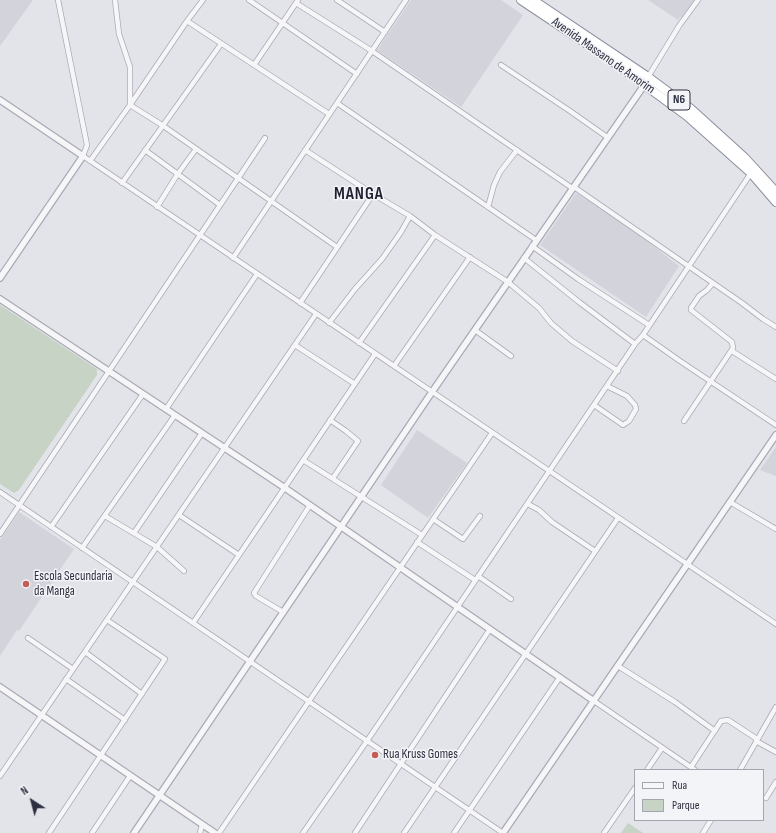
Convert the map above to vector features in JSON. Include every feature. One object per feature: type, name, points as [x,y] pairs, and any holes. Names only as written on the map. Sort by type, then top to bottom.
[{"type":"highway","name":"Avenida Massano de Amorim","points":[[527,1],[558,20],[646,80]]},
{"type":"highway","name":"Avenida Massano de Amorim","points":[[558,20],[568,23],[646,80],[751,173]]},
{"type":"highway","name":"N6","points":[[646,80],[673,95],[715,130],[745,158],[776,192]]},
{"type":"highway","name":"N6","points":[[751,173],[776,202]]},
{"type":"street","points":[[0,278],[83,156],[87,145],[58,0]]},
{"type":"street","points":[[115,0],[119,34],[130,67],[130,105]]},
{"type":"street","points":[[90,161],[203,0]]},
{"type":"street","points":[[249,0],[357,74]]},
{"type":"street","points":[[338,0],[385,32]]},
{"type":"street","points":[[233,258],[406,0]]},
{"type":"street","points":[[134,833],[432,392],[608,138],[679,26],[698,0]]},
{"type":"street","points":[[254,65],[297,1],[689,266],[776,327]]},
{"type":"street","points":[[187,21],[329,114]]},
{"type":"street","points":[[122,183],[221,44]]},
{"type":"street","points":[[501,65],[608,138]]},
{"type":"street","points":[[0,100],[776,624]]},
{"type":"street","points":[[337,103],[536,240]]},
{"type":"street","points":[[130,105],[162,125],[270,202],[337,247]]},
{"type":"street","points":[[0,534],[265,138]]},
{"type":"street","points":[[157,207],[177,175],[196,149]]},
{"type":"street","points":[[145,150],[177,175],[220,205]]},
{"type":"street","points":[[305,150],[410,216],[435,235],[508,282],[539,308],[551,323],[572,341],[618,371]]},
{"type":"street","points":[[488,207],[494,185],[500,172],[517,150]]},
{"type":"street","points":[[303,833],[643,335],[751,173]]},
{"type":"street","points":[[300,303],[373,194]]},
{"type":"street","points":[[329,323],[355,289],[382,259],[410,216]]},
{"type":"street","points":[[359,343],[435,235]]},
{"type":"street","points":[[532,246],[578,279],[649,325]]},
{"type":"street","points":[[394,366],[470,257]]},
{"type":"street","points":[[524,258],[579,302],[636,344]]},
{"type":"street","points":[[166,409],[257,274]]},
{"type":"street","points":[[684,421],[732,351],[734,345],[691,310],[699,296],[713,283]]},
{"type":"street","points":[[0,299],[285,488],[693,769],[721,721],[728,720],[776,752]]},
{"type":"street","points":[[0,776],[316,314]]},
{"type":"street","points":[[475,330],[511,356]]},
{"type":"street","points":[[643,335],[776,425]]},
{"type":"street","points":[[295,345],[355,384]]},
{"type":"street","points":[[732,351],[776,380]]},
{"type":"street","points":[[193,623],[375,354]]},
{"type":"street","points":[[594,405],[623,424],[629,421],[636,409],[635,405],[627,396],[607,386]]},
{"type":"street","points":[[51,527],[143,394]]},
{"type":"street","points":[[82,548],[175,415]]},
{"type":"street","points":[[330,420],[358,441],[333,478]]},
{"type":"street","points":[[134,533],[202,433]]},
{"type":"street","points":[[219,833],[492,433]]},
{"type":"street","points":[[0,492],[503,833],[776,435]]},
{"type":"street","points":[[303,460],[422,535]]},
{"type":"street","points":[[730,502],[776,529]]},
{"type":"street","points":[[528,504],[539,510],[552,522],[595,551]]},
{"type":"street","points":[[283,612],[256,596],[254,593],[310,505]]},
{"type":"street","points":[[179,515],[239,554]]},
{"type":"street","points":[[104,516],[157,547],[184,571]]},
{"type":"street","points":[[434,519],[463,539],[480,516]]},
{"type":"street","points":[[404,833],[618,518]]},
{"type":"street","points":[[417,542],[511,599]]},
{"type":"street","points":[[49,833],[165,660],[107,620]]},
{"type":"street","points":[[355,833],[490,629]]},
{"type":"street","points":[[28,638],[73,669]]},
{"type":"street","points":[[85,652],[142,694]]},
{"type":"street","points":[[618,666],[674,702],[715,731]]},
{"type":"street","points":[[454,833],[560,677]]},
{"type":"street","points":[[66,679],[124,720]]},
{"type":"street","points":[[0,687],[215,833]]},
{"type":"street","points":[[741,769],[775,710]]},
{"type":"street","points":[[648,769],[662,748]]},
{"type":"street","points":[[92,833],[130,776]]},
{"type":"street","points":[[766,798],[776,782]]},
{"type":"street","points":[[604,833],[634,789]]},
{"type":"street","points":[[703,833],[710,821]]},
{"type":"street","points":[[200,833],[202,825]]},
{"type":"shaded area","points":[[0,0],[33,0],[0,46]]},
{"type":"shaded area","points":[[411,0],[501,0],[523,15],[461,107],[377,50]]},
{"type":"shaded area","points":[[648,0],[695,0],[678,20]]},
{"type":"shaded area","points":[[576,193],[623,222],[679,266],[646,317],[540,245]]},
{"type":"shaded area","points":[[417,430],[467,463],[428,518],[381,485]]},
{"type":"shaded area","points":[[776,447],[776,476],[760,470]]},
{"type":"shaded area","name":"Escola Secundaria da Manga","points":[[19,512],[74,549],[19,631],[17,630],[0,656],[0,540]]},
{"type":"green space","points":[[0,305],[97,369],[97,375],[19,490],[14,493],[0,484]]},
{"type":"green space","points":[[628,823],[643,833],[621,833]]},
{"type":"place","name":"Escola Secundaria da Manga","points":[[26,584]]},
{"type":"place","name":"Rua Kruss Gomes","points":[[375,755]]},
{"type":"district","name":"MANGA","points":[[359,195]]}]
